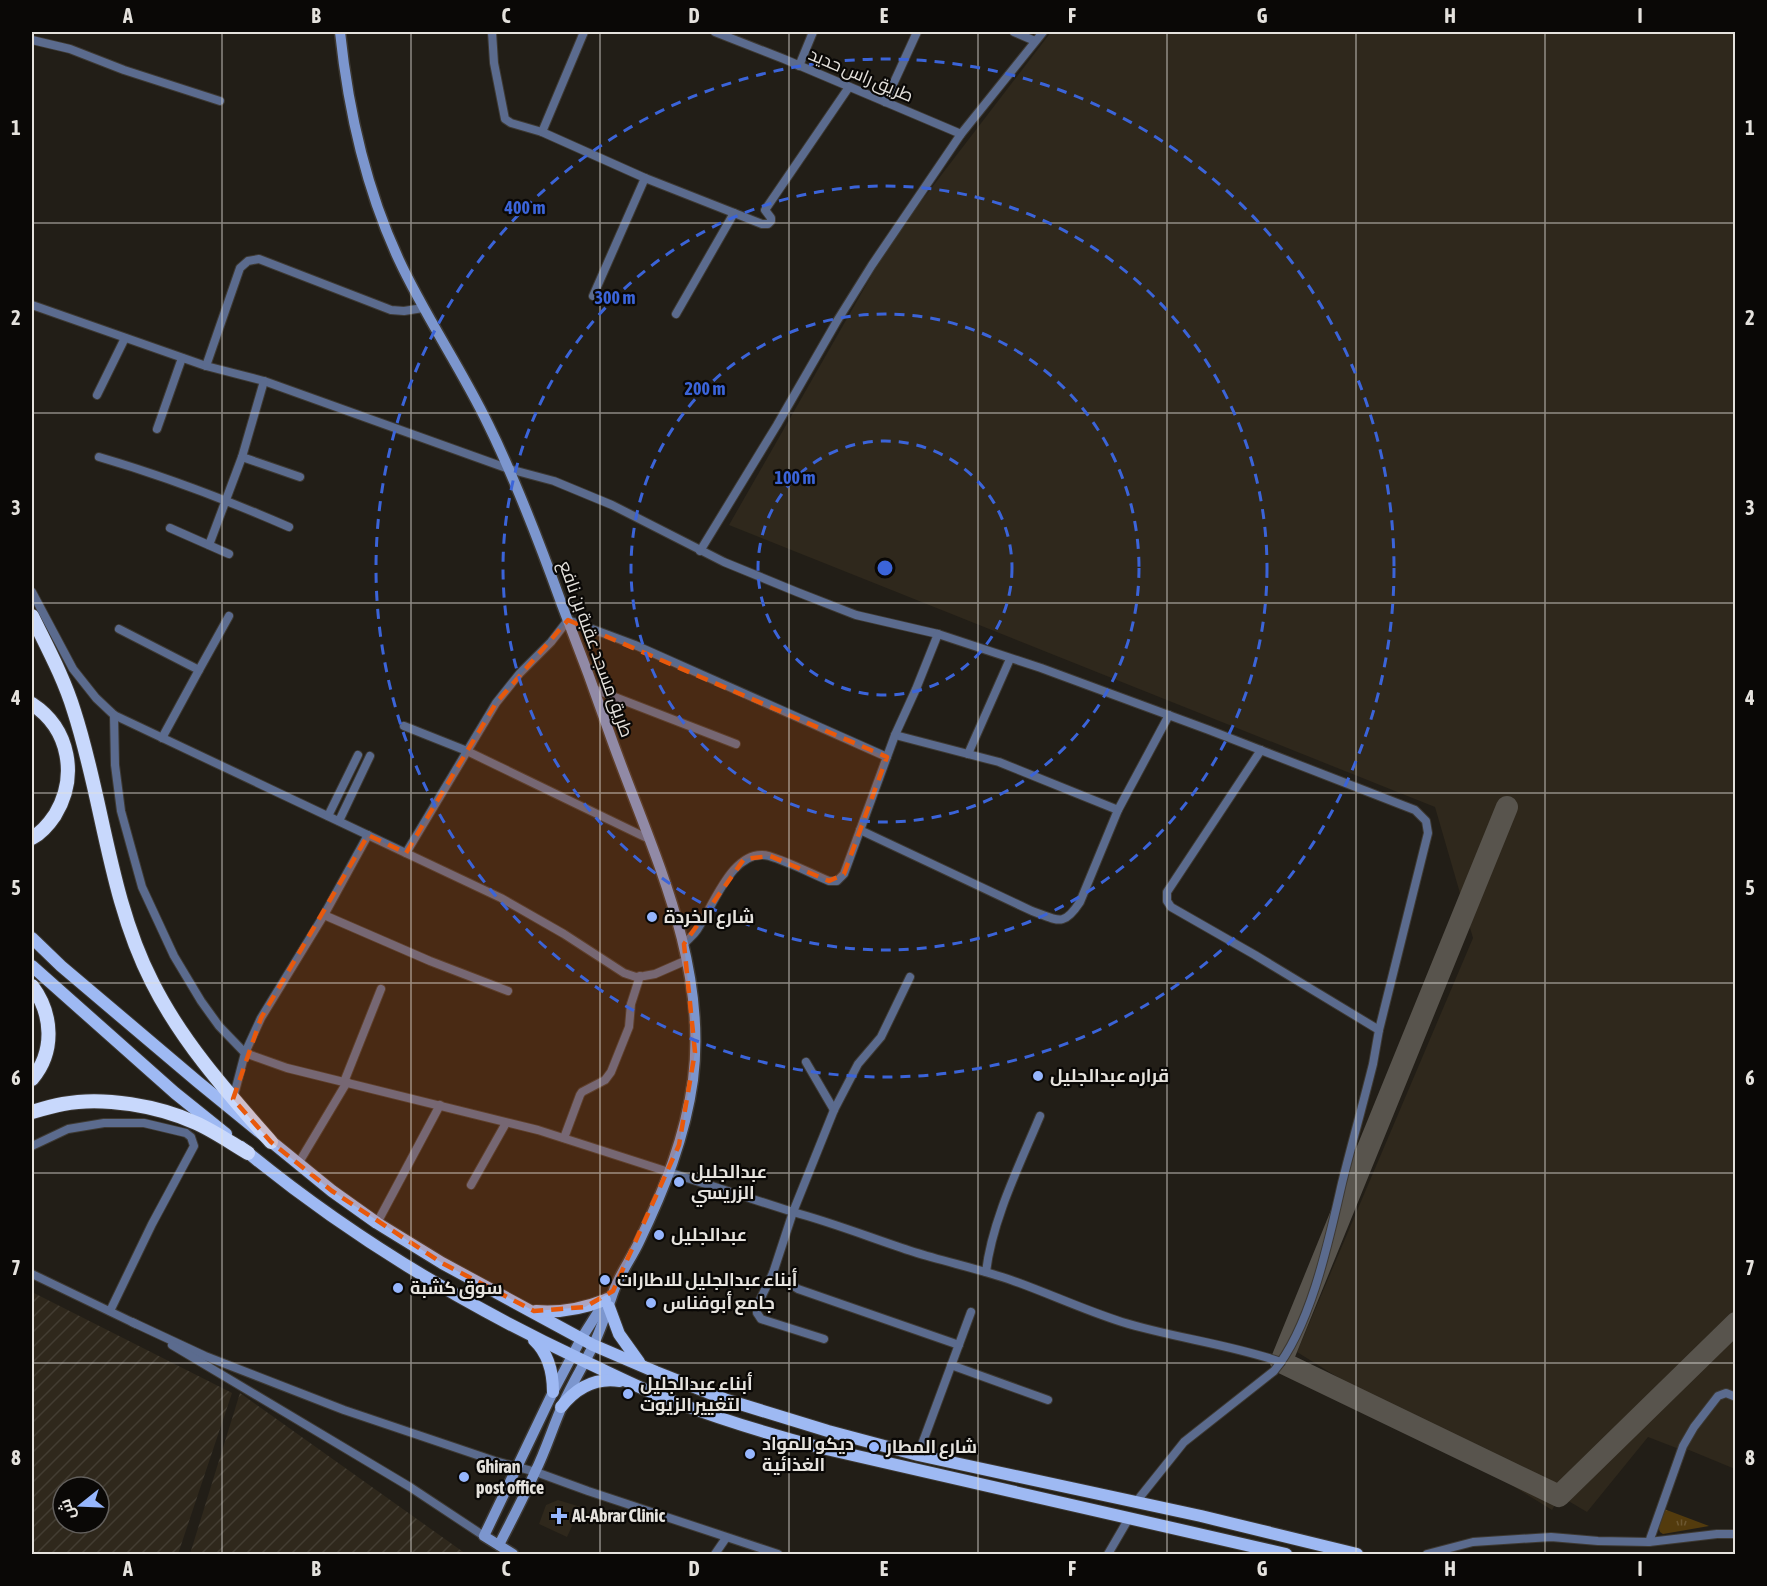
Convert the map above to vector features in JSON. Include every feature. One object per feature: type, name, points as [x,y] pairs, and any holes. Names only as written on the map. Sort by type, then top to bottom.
[{"type":"highway","points":[[32,616],[60,673],[74,711],[120,896],[151,981],[169,1014],[209,1069],[271,1142]]},
{"type":"highway","points":[[32,704],[53,723],[63,741],[68,763],[68,784],[61,805],[51,821],[32,838]]},
{"type":"highway","points":[[32,986],[46,1012],[49,1030],[46,1054],[38,1072],[32,1079]]},
{"type":"highway","points":[[32,1112],[65,1103],[129,1104],[164,1111],[197,1124],[248,1153]]},
{"type":"main road","points":[[32,938],[124,1020],[332,1191],[377,1223],[442,1263],[593,1345],[727,1400],[778,1417],[918,1455],[1202,1516],[1357,1554]]},
{"type":"main road","points":[[32,966],[175,1093],[248,1153],[376,1247],[476,1307],[627,1382],[675,1402],[790,1440],[1286,1554]]},
{"type":"main road","points":[[534,1311],[575,1310],[609,1300],[619,1334],[629,1351],[642,1365]]},
{"type":"main road","points":[[526,1333],[545,1353],[550,1365],[554,1392]]},
{"type":"main road","points":[[561,1407],[576,1391],[585,1386],[606,1380],[627,1382]]},
{"type":"street","name":"طريق مسجد عقبة بن نافع","points":[[340,32],[356,125],[366,167],[385,226],[397,257],[423,308],[475,398],[535,531],[650,840],[684,944],[694,1007],[696,1052],[687,1112],[670,1172],[642,1236],[609,1300],[593,1345],[561,1407],[536,1472],[499,1545]]},
{"type":"street","points":[[492,32],[494,63],[505,119],[542,132],[645,178],[762,224],[768,224],[771,221],[765,210],[849,87]]},
{"type":"street","points":[[542,132],[584,32]]},
{"type":"street","name":"طريق راس حديد","points":[[715,32],[961,134]]},
{"type":"street","points":[[799,66],[813,32]]},
{"type":"street","points":[[885,102],[917,32]]},
{"type":"street","points":[[1014,32],[1035,41]]},
{"type":"street","points":[[700,551],[872,264],[961,134],[1043,32]]},
{"type":"street","points":[[32,40],[70,49],[124,70],[220,101]]},
{"type":"street","points":[[593,296],[645,178]]},
{"type":"street","points":[[676,314],[735,213]]},
{"type":"street","points":[[206,366],[240,268],[248,261],[259,260],[391,310],[404,311],[423,308]]},
{"type":"street","points":[[32,305],[206,366],[264,381],[509,469],[554,481],[612,504],[700,551],[764,580],[856,615],[938,634],[1041,668],[1415,810],[1426,821],[1428,833],[1379,1029],[1373,1064],[1320,1271],[1295,1338],[1274,1371],[1184,1442],[1136,1502]]},
{"type":"street","points":[[97,395],[125,338]]},
{"type":"street","points":[[157,429],[182,358]]},
{"type":"street","points":[[209,545],[242,458],[264,381]]},
{"type":"street","points":[[99,457],[226,500],[289,527]]},
{"type":"street","points":[[242,458],[300,477]]},
{"type":"street","points":[[170,528],[229,554]]},
{"type":"street","points":[[32,592],[73,669],[96,698],[114,715],[501,898],[564,934],[624,973],[636,977],[655,974],[687,960]]},
{"type":"street","points":[[162,738],[229,616]]},
{"type":"street","points":[[406,853],[496,703],[568,620],[634,645],[887,757]]},
{"type":"street","points":[[119,629],[199,670]]},
{"type":"street","points":[[684,944],[695,933],[736,866],[744,860],[754,856],[770,856],[829,881],[837,881],[844,874],[895,735],[938,634]]},
{"type":"street","points":[[968,754],[1010,659]]},
{"type":"street","points":[[594,689],[736,744]]},
{"type":"street","points":[[114,715],[115,765],[121,811],[142,888],[174,956],[201,1001],[219,1026],[245,1053],[287,1068],[440,1104],[564,1138],[915,1252],[1011,1280],[1122,1322],[1167,1335],[1261,1355],[1281,1362]]},
{"type":"street","points":[[860,830],[1032,911],[1059,920],[1067,919],[1080,902],[1118,810],[1169,715]]},
{"type":"street","points":[[404,726],[467,752],[650,840]]},
{"type":"street","points":[[895,735],[999,762],[1118,810]]},
{"type":"street","points":[[1260,750],[1167,892],[1167,902],[1171,908],[1379,1029]]},
{"type":"street","points":[[327,816],[358,755]]},
{"type":"street","points":[[339,821],[370,756]]},
{"type":"street","points":[[233,1099],[245,1053],[261,1017],[324,915],[368,835]]},
{"type":"street","points":[[324,915],[430,961],[508,991]]},
{"type":"street","points":[[564,1138],[582,1092],[605,1080],[611,1072],[629,1027],[631,1004],[640,976]]},
{"type":"street","points":[[824,1340],[761,1319],[757,1313],[757,1306],[772,1273],[793,1212],[834,1110],[858,1064],[881,1037],[910,977]]},
{"type":"street","points":[[298,1164],[345,1082],[381,989]]},
{"type":"street","points":[[806,1062],[834,1110]]},
{"type":"street","points":[[377,1223],[440,1104]]},
{"type":"street","points":[[986,1272],[989,1248],[1040,1116]]},
{"type":"street","points":[[32,1146],[68,1129],[104,1124],[144,1123],[186,1133],[191,1137],[194,1146],[152,1224],[110,1311]]},
{"type":"street","points":[[471,1185],[506,1123]]},
{"type":"street","points":[[772,1273],[798,1289],[959,1345]]},
{"type":"street","points":[[32,1274],[205,1356],[344,1410],[778,1554]]},
{"type":"street","name":"طريق مسجد عقبة بن نافع","points":[[484,1536],[581,1339],[609,1300]]},
{"type":"street","points":[[918,1455],[971,1312]]},
{"type":"street","points":[[132,1322],[410,1487],[513,1554]]},
{"type":"street","points":[[951,1365],[1048,1400]]},
{"type":"street","points":[[1649,1542],[1678,1456],[1688,1437],[1718,1396],[1726,1393],[1736,1397]]},
{"type":"street","points":[[1108,1554],[1129,1518]]},
{"type":"street","points":[[1427,1554],[1473,1542],[1540,1538],[1649,1542],[1736,1534]]},
{"type":"street","points":[[715,1554],[726,1538]]},
{"type":"highlighted area","points":[[568,620],[887,757],[844,874],[829,881],[770,856],[744,859],[684,944],[695,1052],[679,1145],[613,1291],[585,1307],[534,1311],[442,1263],[332,1191],[271,1142],[233,1099],[261,1018],[368,835],[406,853],[496,703]]},
{"type":"shaded area","points":[[1051,32],[1735,32],[1735,1469],[1689,1450],[1679,1449],[1648,1437],[1587,1512],[1560,1496],[1552,1510],[1297,1352],[1473,938],[1435,807],[729,525],[893,238]]},
{"type":"shaded area","points":[[32,1292],[232,1393],[178,1554],[32,1554]]},
{"type":"shaded area","points":[[240,1393],[466,1554],[190,1554]]},
{"type":"shaded area","name":"Al-Abrar Clinic","points":[[558,1500],[581,1507],[567,1537],[539,1524],[546,1505]]},
{"type":"green space","points":[[1664,1509],[1709,1526],[1663,1534],[1658,1526]]},
{"type":"taxiway","points":[[1507,807],[1281,1362],[1559,1496],[1736,1323]]},
{"type":"place","name":"شارع الخردة","points":[[652,917]]},
{"type":"place","name":"قراره عبدالجليل","points":[[1038,1076]]},
{"type":"place","name":"عبدالجليل الزريسي","points":[[679,1182]]},
{"type":"place","name":"عبدالجليل","points":[[659,1235]]},
{"type":"place","name":"أبناء عبدالجليل للاطارات","points":[[605,1280]]},
{"type":"place","name":"سوق كشبة","points":[[398,1288]]},
{"type":"place","name":"جامع أبوفناس","points":[[651,1303]]},
{"type":"place","name":"أبناء عبدالجليل لتغيير الزيوت","points":[[628,1394]]},
{"type":"place","name":"شارع المطار","points":[[874,1447]]},
{"type":"place","name":"ديكو للمواد الغذائية","points":[[750,1454]]},
{"type":"place","name":"Ghiran post office","points":[[464,1477]]},
{"type":"place","name":"Al-Abrar Clinic","points":[[559,1516]]}]
